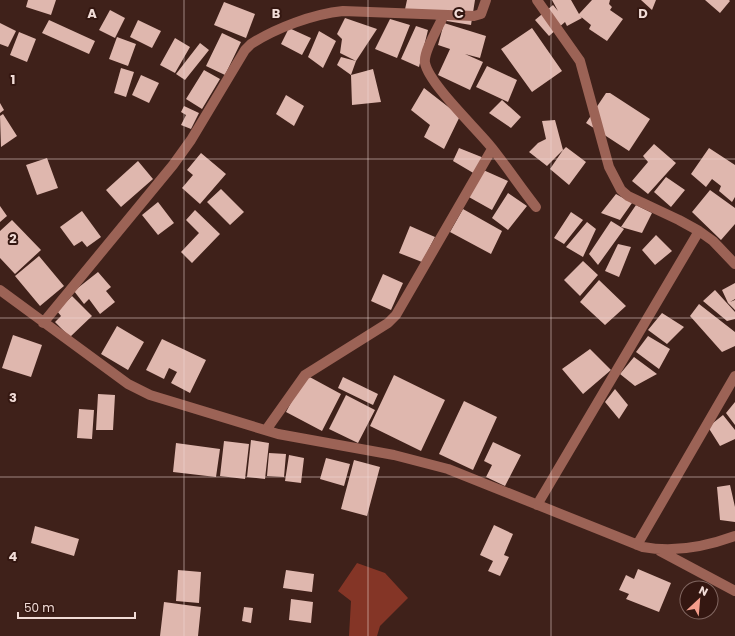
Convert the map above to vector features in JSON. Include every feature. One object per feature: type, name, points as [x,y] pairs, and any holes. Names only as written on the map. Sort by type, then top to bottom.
[{"type":"street","points":[[43,323],[174,166],[245,50],[251,44],[308,18],[329,13],[343,11],[478,16],[481,14],[486,0]]},
{"type":"street","points":[[537,0],[580,61],[609,167],[621,190],[628,196],[699,231],[713,241],[735,264]]},
{"type":"street","points":[[444,15],[426,52],[424,62],[428,71],[435,84],[492,149],[536,207]]},
{"type":"street","points":[[266,430],[305,375],[388,323],[396,315],[492,149]]},
{"type":"street","points":[[537,505],[699,231]]},
{"type":"street","points":[[0,290],[43,323],[140,391],[266,430],[421,461],[454,472],[637,545],[658,550],[735,591]]},
{"type":"street","points":[[637,545],[735,376]]},
{"type":"street","points":[[658,550],[705,545],[735,536]]},
{"type":"shaded area","points":[[357,563],[385,573],[408,598],[380,626],[377,636],[349,636],[351,601],[338,591]]},
{"type":"building","points":[[28,0],[56,0],[51,15],[26,7]]},
{"type":"building","points":[[407,0],[475,0],[471,25],[404,14]]},
{"type":"building","points":[[552,0],[571,0],[579,14],[592,0],[610,0],[609,4],[612,7],[610,10],[623,19],[607,41],[589,29],[591,25],[580,16],[582,18],[567,26],[565,22],[549,36],[535,20],[553,5],[558,11]]},
{"type":"building","points":[[641,0],[656,0],[652,10]]},
{"type":"building","points":[[705,0],[729,0],[730,1],[720,13]]},
{"type":"building","points":[[224,2],[255,14],[246,38],[214,25]]},
{"type":"building","points":[[110,10],[125,18],[115,38],[99,30]]},
{"type":"building","points":[[345,18],[377,29],[356,61],[340,53],[342,39],[337,34]]},
{"type":"building","points":[[390,19],[410,25],[397,58],[375,49]]},
{"type":"building","points":[[49,20],[95,41],[89,54],[42,33]]},
{"type":"building","points":[[138,20],[161,31],[152,48],[130,37]]},
{"type":"building","points":[[0,23],[16,31],[8,47],[0,44]]},
{"type":"building","points":[[444,23],[486,36],[480,58],[465,54],[483,62],[470,90],[438,75],[450,49],[438,45]]},
{"type":"building","points":[[416,26],[428,30],[419,67],[401,59]]},
{"type":"building","points":[[289,28],[311,38],[302,55],[281,44]]},
{"type":"building","points":[[532,28],[562,71],[532,92],[501,49]]},
{"type":"building","points":[[319,31],[336,41],[323,68],[308,57]]},
{"type":"building","points":[[19,32],[36,39],[27,62],[10,55]]},
{"type":"building","points":[[222,33],[241,42],[225,75],[206,66]]},
{"type":"building","points":[[117,37],[136,44],[128,66],[109,59]]},
{"type":"building","points":[[175,38],[190,47],[175,73],[160,65]]},
{"type":"building","points":[[200,43],[209,50],[185,80],[176,74]]},
{"type":"building","points":[[341,57],[356,61],[351,75],[337,65]]},
{"type":"building","points":[[487,66],[517,80],[508,102],[476,87]]},
{"type":"building","points":[[121,68],[134,72],[126,97],[114,93]]},
{"type":"building","points":[[373,69],[381,102],[352,105],[351,75]]},
{"type":"building","points":[[204,70],[220,79],[202,109],[186,99]]},
{"type":"building","points":[[141,75],[159,83],[149,103],[132,95]]},
{"type":"building","points":[[424,88],[460,116],[444,149],[424,137],[430,125],[411,110]]},
{"type":"building","points":[[606,93],[610,93],[650,119],[629,151],[586,123]]},
{"type":"building","points":[[286,95],[304,106],[294,126],[276,114]]},
{"type":"building","points":[[502,100],[521,117],[511,128],[489,113]]},
{"type":"building","points":[[0,103],[4,110],[0,113]]},
{"type":"building","points":[[184,106],[199,113],[191,129],[181,125],[186,115],[181,112]]},
{"type":"building","points":[[3,114],[17,136],[1,147],[0,116]]},
{"type":"building","points":[[555,120],[563,150],[547,166],[529,152],[538,143],[546,139],[542,121]]},
{"type":"building","points":[[654,144],[676,163],[648,194],[632,181],[648,162],[643,156]]},
{"type":"building","points":[[566,147],[586,162],[569,185],[550,169]]},
{"type":"building","points":[[459,148],[484,158],[475,174],[453,161]]},
{"type":"building","points":[[709,148],[735,165],[735,197],[732,202],[719,191],[721,186],[712,179],[706,187],[691,174]]},
{"type":"building","points":[[201,153],[226,174],[200,204],[182,188],[193,175],[187,170]]},
{"type":"building","points":[[47,158],[58,188],[37,195],[26,165]]},
{"type":"building","points":[[138,161],[153,179],[121,207],[106,190]]},
{"type":"building","points":[[481,169],[508,181],[492,210],[467,196]]},
{"type":"building","points":[[666,177],[685,190],[671,207],[654,192]]},
{"type":"building","points":[[221,189],[244,212],[230,225],[207,202]]},
{"type":"building","points":[[710,190],[735,208],[735,224],[721,240],[692,212]]},
{"type":"building","points":[[508,193],[527,206],[508,230],[492,218]]},
{"type":"building","points":[[616,194],[632,203],[620,220],[601,213]]},
{"type":"building","points":[[158,202],[174,223],[158,235],[142,215]]},
{"type":"building","points":[[636,205],[652,213],[642,233],[621,227]]},
{"type":"building","points":[[0,206],[7,216],[0,222]]},
{"type":"building","points":[[463,209],[502,231],[491,254],[450,232]]},
{"type":"building","points":[[195,210],[220,234],[192,263],[181,252],[199,233],[186,220]]},
{"type":"building","points":[[82,211],[101,237],[87,247],[82,241],[74,246],[60,227]]},
{"type":"building","points":[[571,212],[583,220],[564,244],[554,238]]},
{"type":"building","points":[[12,220],[41,250],[15,274],[0,258],[0,231]]},
{"type":"building","points":[[611,221],[624,229],[598,265],[589,254]]},
{"type":"building","points":[[587,222],[596,229],[583,257],[566,247]]},
{"type":"building","points":[[410,226],[435,237],[422,262],[399,253]]},
{"type":"building","points":[[656,235],[672,251],[655,265],[642,250]]},
{"type":"building","points":[[618,244],[631,247],[619,277],[605,271]]},
{"type":"building","points":[[39,256],[64,286],[40,306],[15,276]]},
{"type":"building","points":[[583,261],[598,275],[580,296],[564,280]]},
{"type":"building","points":[[98,272],[111,287],[106,291],[115,302],[100,314],[89,299],[84,304],[74,291]]},
{"type":"building","points":[[383,274],[403,283],[391,310],[371,301]]},
{"type":"building","points":[[599,280],[626,306],[605,325],[580,302]]},
{"type":"building","points":[[735,283],[735,299],[730,302],[735,300],[735,310],[728,303],[722,290]]},
{"type":"building","points":[[715,290],[735,312],[735,319],[727,321],[703,301]]},
{"type":"building","points":[[72,296],[92,316],[70,337],[55,322],[61,316],[57,311]]},
{"type":"building","points":[[699,304],[735,332],[735,346],[722,352],[690,316]]},
{"type":"building","points":[[662,313],[684,327],[667,344],[648,330]]},
{"type":"building","points":[[117,326],[144,342],[128,370],[101,354]]},
{"type":"building","points":[[13,335],[42,345],[31,377],[2,368]]},
{"type":"building","points":[[648,336],[670,349],[659,369],[636,352]]},
{"type":"building","points":[[162,339],[206,360],[190,393],[171,383],[177,372],[169,368],[164,379],[146,370]]},
{"type":"building","points":[[590,349],[611,370],[583,394],[562,369]]},
{"type":"building","points":[[634,357],[657,374],[635,386],[620,374]]},
{"type":"building","points":[[306,375],[341,394],[322,431],[286,412]]},
{"type":"building","points":[[394,375],[445,400],[421,451],[370,426]]},
{"type":"building","points":[[343,377],[378,394],[373,405],[338,388]]},
{"type":"building","points":[[615,389],[628,405],[619,419],[605,402]]},
{"type":"building","points":[[98,394],[115,395],[113,430],[96,430]]},
{"type":"building","points":[[346,395],[375,410],[358,443],[329,429]]},
{"type":"building","points":[[464,401],[497,417],[473,470],[439,454]]},
{"type":"building","points":[[735,402],[735,425],[726,413]]},
{"type":"building","points":[[79,409],[94,410],[92,439],[77,438]]},
{"type":"building","points":[[723,415],[735,430],[735,439],[720,446],[708,427]]},
{"type":"building","points":[[251,440],[269,443],[265,479],[247,477]]},
{"type":"building","points":[[224,441],[249,444],[245,479],[220,476]]},
{"type":"building","points":[[493,442],[521,455],[505,486],[486,477],[492,465],[484,461]]},
{"type":"building","points":[[176,443],[220,449],[216,477],[173,472]]},
{"type":"building","points":[[269,453],[286,454],[284,477],[267,476]]},
{"type":"building","points":[[289,455],[304,458],[301,483],[285,481]]},
{"type":"building","points":[[326,458],[350,464],[344,486],[320,479]]},
{"type":"building","points":[[354,460],[380,467],[367,516],[341,509]]},
{"type":"building","points":[[730,485],[735,507],[735,522],[720,520],[717,487]]},
{"type":"building","points":[[494,525],[513,534],[504,555],[509,557],[500,576],[488,571],[493,561],[480,555]]},
{"type":"building","points":[[35,526],[79,539],[74,556],[31,543]]},
{"type":"building","points":[[638,569],[671,583],[659,612],[626,599],[629,594],[619,590],[626,575],[634,579]]},
{"type":"building","points":[[178,570],[201,572],[199,603],[176,601]]},
{"type":"building","points":[[286,570],[314,574],[312,592],[283,588]]},
{"type":"building","points":[[291,599],[313,602],[311,623],[289,620]]},
{"type":"building","points":[[164,602],[201,607],[198,636],[160,636]]},
{"type":"building","points":[[244,607],[253,608],[251,623],[242,621]]}]
